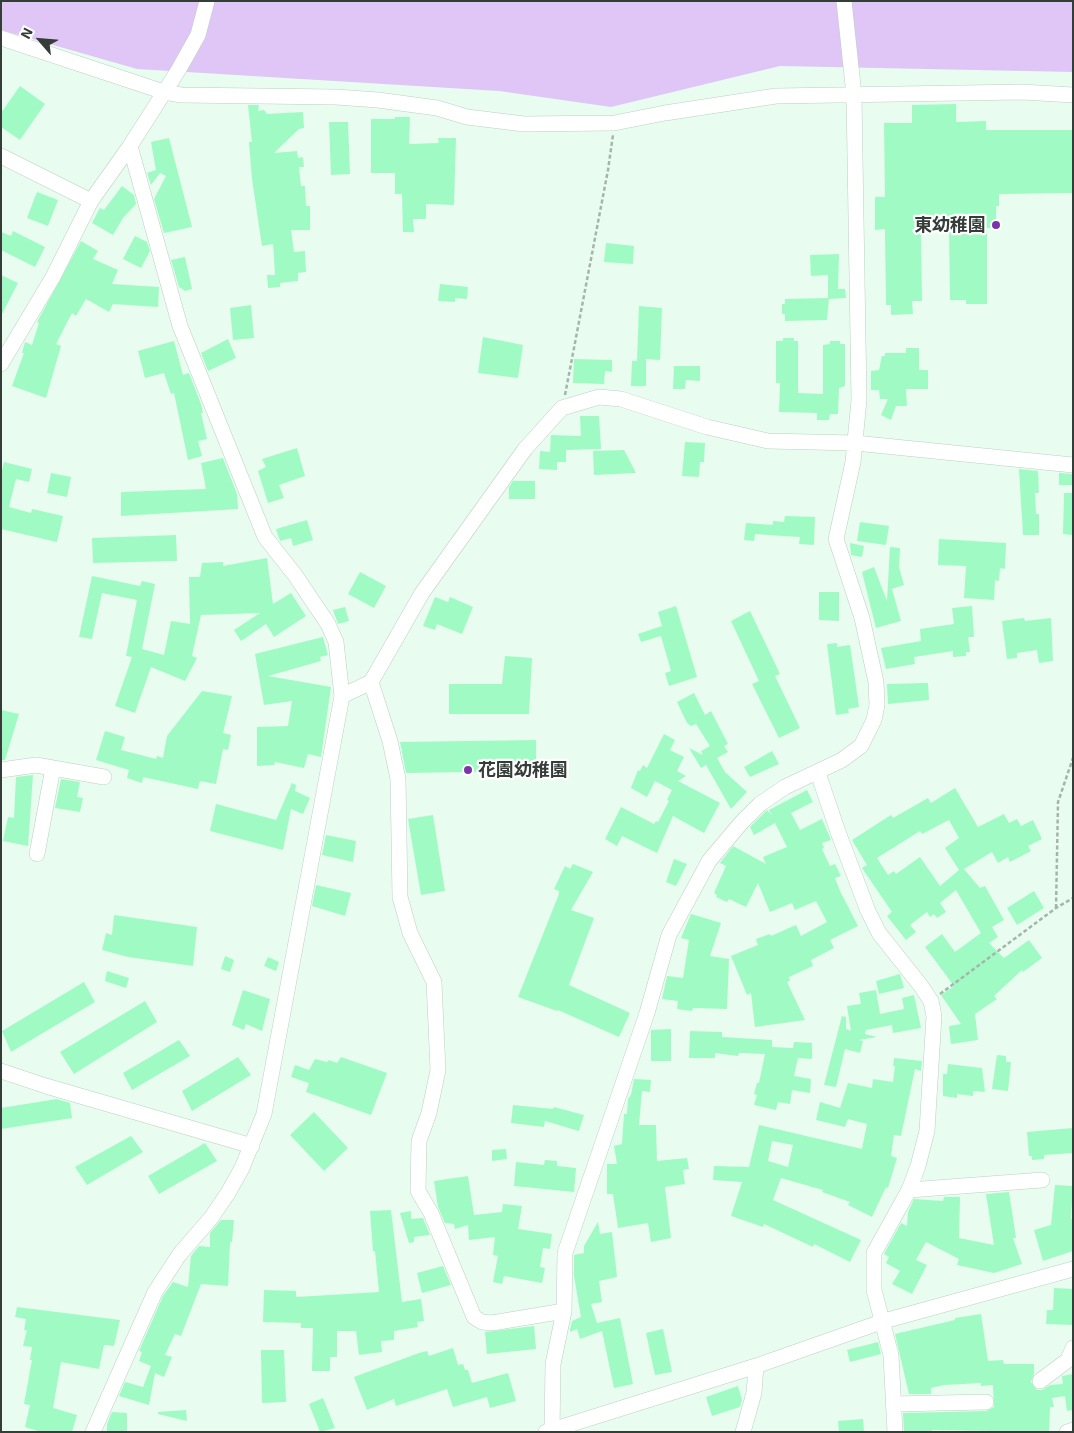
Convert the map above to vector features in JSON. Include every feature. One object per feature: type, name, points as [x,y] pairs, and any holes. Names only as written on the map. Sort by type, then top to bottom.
[{"type":"street","points":[[1,364],[19,330],[53,277],[91,201],[130,146],[198,35],[207,1]]},
{"type":"street","points":[[844,1],[854,95],[859,400],[856,443],[836,539],[862,618],[876,682],[877,705],[874,720],[860,746],[845,758],[785,787],[760,804],[741,823],[709,861],[669,935],[647,1012],[565,1253],[564,1311],[553,1364],[550,1431],[756,1366],[884,1321],[1073,1269]]},
{"type":"street","points":[[1,38],[164,92],[182,95],[336,97],[378,100],[437,108],[467,117],[524,124],[614,123],[776,96],[1022,92],[1073,95]]},
{"type":"street","points":[[92,1432],[155,1292],[179,1255],[228,1193],[252,1146],[264,1114],[342,696],[336,642],[328,624],[295,575],[264,537],[180,326],[130,146]]},
{"type":"street","points":[[1,156],[91,201]]},
{"type":"street","points":[[342,696],[371,682],[422,593],[520,457],[562,408],[599,397],[620,398],[707,426],[768,441],[856,443],[1073,465]]},
{"type":"street","points":[[371,682],[390,741],[398,779],[400,897],[410,933],[434,982],[438,1070],[429,1113],[420,1141],[418,1191],[431,1213],[474,1317],[482,1322],[492,1323],[564,1311]]},
{"type":"street","points":[[1,770],[36,765],[104,777]]},
{"type":"street","points":[[37,854],[53,768]]},
{"type":"street","points":[[818,772],[868,911],[879,933],[931,1001],[934,1016],[927,1131],[918,1166],[909,1190],[874,1253],[874,1290],[884,1321],[890,1355],[895,1432]]},
{"type":"street","points":[[1,1071],[252,1146]]},
{"type":"street","points":[[909,1190],[1042,1180]]},
{"type":"street","points":[[1040,1381],[1068,1360],[1073,1348]]},
{"type":"street","points":[[743,1432],[754,1393],[756,1366]]},
{"type":"street","points":[[893,1404],[986,1402]]},
{"type":"street","points":[[1068,1432],[1073,1430]]},
{"type":"path","points":[[562,408],[608,170],[614,123]]},
{"type":"path","points":[[1056,908],[1058,802],[1073,758]]},
{"type":"path","points":[[931,1001],[1056,908],[1073,898]]},
{"type":"shaded area","points":[[1,1],[1073,1],[1073,72],[780,66],[611,107],[499,91],[137,69],[1,30]]},
{"type":"building","points":[[20,86],[45,104],[20,140],[1,127],[1,113]]},
{"type":"building","points":[[956,104],[956,122],[986,121],[986,130],[1073,130],[1073,193],[999,194],[999,206],[996,206],[996,228],[987,228],[987,304],[966,304],[966,300],[950,300],[949,228],[933,232],[921,227],[922,301],[912,301],[913,314],[891,315],[891,305],[886,305],[885,229],[875,230],[875,197],[885,197],[884,123],[912,123],[912,105]]},
{"type":"building","points":[[248,105],[259,105],[258,111],[264,110],[267,114],[303,112],[304,128],[299,129],[274,153],[297,151],[298,158],[303,157],[304,167],[299,167],[301,186],[305,186],[306,206],[310,206],[310,230],[291,230],[294,252],[305,251],[306,272],[298,273],[298,281],[280,283],[280,287],[268,288],[267,275],[275,275],[273,244],[262,246],[252,179],[249,142],[252,142]]},
{"type":"building","points":[[395,117],[410,117],[409,144],[439,143],[438,138],[456,138],[454,205],[426,204],[426,219],[413,219],[414,232],[403,232],[402,194],[395,194],[395,173],[371,173],[371,119],[395,119]]},
{"type":"building","points":[[329,122],[348,122],[350,174],[331,175]]},
{"type":"building","points":[[169,138],[192,227],[164,233],[154,199],[166,176],[160,173],[151,185],[147,173],[156,170],[151,142]]},
{"type":"building","points":[[122,186],[134,195],[136,204],[123,218],[113,235],[92,223],[100,208],[104,210]]},
{"type":"building","points":[[37,192],[58,200],[48,226],[27,218]]},
{"type":"building","points":[[13,231],[45,247],[35,267],[1,250],[1,232],[11,236]]},
{"type":"building","points":[[135,236],[147,242],[150,251],[141,268],[123,259]]},
{"type":"building","points":[[81,241],[98,251],[93,259],[118,270],[112,284],[159,287],[158,307],[113,304],[109,312],[86,299],[76,316],[72,313],[56,344],[61,346],[46,398],[12,386],[24,353],[22,353],[25,342],[32,345],[39,323],[37,322]]},
{"type":"building","points":[[606,243],[634,246],[633,264],[604,262]]},
{"type":"building","points":[[839,254],[838,289],[845,289],[846,298],[829,299],[827,320],[785,321],[785,314],[782,314],[782,304],[785,304],[785,299],[828,298],[828,275],[811,276],[810,255]]},
{"type":"building","points":[[185,257],[192,289],[185,291],[179,287],[171,260]]},
{"type":"building","points":[[1,275],[18,283],[1,316]]},
{"type":"building","points":[[440,284],[468,287],[467,299],[455,298],[455,302],[438,301]]},
{"type":"building","points":[[251,305],[254,338],[233,340],[230,308]]},
{"type":"building","points":[[639,306],[662,308],[660,360],[646,359],[646,386],[631,386],[632,361],[637,361]]},
{"type":"building","points":[[483,337],[523,345],[518,378],[478,373]]},
{"type":"building","points":[[783,338],[794,338],[794,341],[798,341],[798,393],[823,394],[823,345],[830,344],[830,341],[840,341],[840,344],[845,344],[845,386],[839,388],[838,414],[830,414],[829,420],[817,420],[817,413],[779,412],[780,383],[776,383],[776,341],[783,341]]},
{"type":"building","points":[[228,339],[236,358],[208,371],[201,353]]},
{"type":"building","points":[[174,341],[183,375],[189,373],[201,404],[203,413],[201,413],[207,439],[198,441],[202,456],[188,460],[174,393],[171,394],[164,373],[145,378],[138,351]]},
{"type":"building","points":[[906,348],[919,348],[919,370],[928,370],[928,389],[906,389],[907,406],[896,406],[891,420],[881,415],[888,399],[880,399],[879,390],[871,390],[871,371],[879,370],[882,356],[885,356],[885,353],[906,353]]},
{"type":"building","points":[[574,359],[612,360],[612,372],[605,371],[604,384],[573,383]]},
{"type":"building","points":[[674,366],[700,366],[700,381],[686,380],[685,389],[673,389]]},
{"type":"building","points":[[580,416],[599,416],[601,449],[566,450],[566,462],[557,462],[557,470],[539,469],[540,451],[550,452],[551,435],[581,436]]},
{"type":"building","points":[[685,442],[705,443],[704,462],[700,462],[699,477],[682,476]]},
{"type":"building","points":[[297,448],[305,476],[279,485],[284,498],[268,503],[258,471],[266,467],[262,459]]},
{"type":"building","points":[[624,450],[636,473],[594,475],[593,451]]},
{"type":"building","points":[[223,458],[237,494],[238,509],[121,516],[121,492],[206,489],[201,463]]},
{"type":"building","points":[[4,462],[32,469],[29,482],[16,479],[9,507],[31,513],[32,509],[63,516],[57,542],[1,529],[1,475]]},
{"type":"building","points":[[1019,469],[1038,471],[1039,493],[1035,493],[1036,514],[1039,514],[1039,535],[1023,535]]},
{"type":"building","points":[[51,473],[71,477],[67,497],[47,493]]},
{"type":"building","points":[[1059,473],[1073,474],[1073,485],[1059,485]]},
{"type":"building","points":[[513,481],[535,481],[535,499],[509,499],[509,487]]},
{"type":"building","points":[[1064,493],[1073,493],[1073,535],[1063,534]]},
{"type":"building","points":[[785,516],[815,517],[814,545],[799,544],[800,537],[755,534],[754,541],[744,540],[746,523],[773,525],[773,521],[784,522]]},
{"type":"building","points":[[307,520],[313,540],[293,546],[291,538],[280,541],[276,529]]},
{"type":"building","points":[[860,522],[889,526],[886,545],[857,541]]},
{"type":"building","points":[[176,535],[177,561],[93,563],[92,538]]},
{"type":"building","points":[[939,539],[1006,543],[1005,569],[1000,568],[999,581],[995,580],[994,600],[964,598],[966,566],[938,565]]},
{"type":"building","points":[[850,543],[864,546],[862,557],[851,555]]},
{"type":"building","points":[[890,547],[900,548],[899,567],[904,585],[892,589],[901,621],[876,628],[862,572],[874,567],[887,601]]},
{"type":"building","points":[[267,558],[273,604],[291,593],[306,616],[274,637],[266,624],[241,641],[234,630],[260,613],[201,615],[192,656],[197,658],[185,681],[151,667],[135,713],[115,706],[132,657],[126,656],[137,600],[102,593],[92,639],[79,637],[92,576],[140,586],[142,581],[155,584],[142,649],[164,655],[171,621],[190,624],[189,577],[200,577],[202,563],[223,562],[223,566]]},
{"type":"building","points":[[360,572],[386,586],[374,608],[348,594]]},
{"type":"building","points":[[819,592],[839,592],[839,621],[819,620]]},
{"type":"building","points":[[435,597],[448,602],[450,597],[473,607],[462,634],[437,624],[435,630],[423,626]]},
{"type":"building","points":[[676,606],[697,677],[669,686],[665,673],[671,671],[661,636],[641,642],[638,634],[662,626],[658,612]]},
{"type":"building","points":[[972,606],[974,637],[968,637],[970,652],[966,652],[966,656],[953,657],[953,651],[914,657],[915,664],[886,669],[881,648],[921,641],[920,629],[954,624],[952,608]]},
{"type":"building","points":[[345,607],[349,621],[338,624],[333,610]]},
{"type":"building","points":[[750,611],[780,674],[775,676],[800,728],[779,738],[752,684],[759,681],[731,621]]},
{"type":"building","points":[[1024,618],[1025,621],[1051,618],[1053,661],[1039,663],[1037,650],[1017,653],[1017,658],[1007,659],[1002,621]]},
{"type":"building","points":[[323,637],[328,655],[320,657],[321,661],[268,676],[331,687],[321,757],[308,754],[304,768],[275,762],[274,765],[257,766],[257,727],[288,726],[292,701],[264,705],[255,654]]},
{"type":"building","points":[[837,643],[837,647],[850,645],[859,707],[848,709],[849,713],[836,715],[827,644]]},
{"type":"building","points":[[505,656],[532,658],[529,714],[449,714],[449,684],[502,684]]},
{"type":"building","points":[[928,683],[929,700],[888,704],[887,684]]},
{"type":"building","points":[[202,691],[232,696],[223,733],[231,735],[228,750],[223,749],[216,784],[200,781],[198,789],[143,777],[142,783],[127,778],[129,770],[96,760],[105,731],[125,737],[121,750],[156,759],[157,756],[163,758],[167,736]]},
{"type":"building","points":[[694,693],[705,715],[711,711],[728,744],[724,746],[728,752],[717,758],[725,772],[747,792],[731,809],[706,765],[701,768],[689,748],[703,755],[701,751],[710,746],[696,724],[691,726],[687,723],[677,702]]},
{"type":"building","points":[[1,710],[19,714],[5,760],[1,760]]},
{"type":"building","points":[[664,734],[675,740],[670,750],[684,757],[677,771],[686,776],[678,781],[720,803],[704,833],[673,816],[657,853],[622,836],[617,846],[605,839],[621,807],[654,824],[656,821],[658,822],[669,801],[667,800],[672,790],[655,781],[647,797],[631,788],[638,770],[640,771],[643,765],[647,768]]},
{"type":"building","points":[[536,740],[536,771],[406,773],[400,742]]},
{"type":"building","points":[[772,751],[779,764],[750,777],[744,767]]},
{"type":"building","points":[[33,775],[28,846],[3,841],[8,817],[14,818],[16,777]]},
{"type":"building","points":[[61,779],[80,782],[77,797],[83,798],[80,812],[55,808]]},
{"type":"building","points":[[292,783],[296,785],[295,791],[310,798],[303,814],[291,809],[283,850],[210,831],[216,804],[276,820]]},
{"type":"building","points":[[955,788],[978,827],[1004,814],[1009,823],[1017,819],[1021,826],[1033,820],[1042,839],[1028,846],[1031,851],[1010,862],[1008,857],[998,863],[992,852],[964,869],[980,888],[985,886],[1004,920],[992,927],[998,937],[989,943],[1004,958],[1029,940],[1042,958],[1023,972],[1022,970],[994,996],[997,999],[975,1014],[978,1040],[951,1044],[949,1026],[961,1024],[941,995],[954,986],[925,947],[942,934],[955,952],[981,933],[956,890],[940,903],[946,912],[937,918],[934,914],[930,917],[927,912],[910,925],[916,932],[906,940],[887,916],[892,912],[862,868],[867,865],[852,840],[891,815],[893,818],[928,798],[931,803]],"holes":[[[949,820],[959,838],[945,848],[959,870],[940,886],[920,857],[896,874],[894,871],[888,875],[877,858],[920,831],[922,834]]]},
{"type":"building","points":[[807,790],[813,802],[791,813],[800,830],[822,819],[831,840],[822,843],[824,848],[822,849],[830,866],[835,864],[841,876],[835,878],[858,926],[830,940],[834,948],[811,960],[813,966],[789,977],[790,981],[787,982],[805,1020],[755,1027],[751,993],[747,995],[731,956],[758,945],[756,939],[770,934],[771,936],[796,925],[801,936],[827,922],[816,901],[795,910],[792,903],[770,912],[758,883],[746,907],[729,899],[727,902],[716,897],[717,895],[714,893],[726,866],[720,863],[733,846],[766,864],[763,857],[787,847],[775,823],[754,835],[750,827],[767,810],[772,815],[769,810]]},
{"type":"building","points":[[433,815],[445,891],[421,895],[408,819]]},
{"type":"building","points":[[326,835],[356,841],[353,862],[322,855]]},
{"type":"building","points":[[674,859],[687,864],[676,886],[666,882]]},
{"type":"building","points":[[573,864],[593,872],[571,910],[594,918],[569,985],[630,1013],[619,1037],[558,1010],[518,997],[559,894],[559,891],[554,889],[565,866],[570,869]]},
{"type":"building","points":[[316,885],[351,893],[345,916],[312,906]]},
{"type":"building","points":[[1034,891],[1044,908],[1017,925],[1007,908]]},
{"type":"building","points":[[691,914],[721,923],[710,956],[729,959],[727,1009],[693,1008],[692,1011],[677,1009],[678,1001],[662,999],[667,976],[683,978],[689,940],[681,938]]},
{"type":"building","points":[[114,915],[197,927],[193,966],[128,957],[102,950],[106,933],[112,935]]},
{"type":"building","points":[[225,956],[234,960],[230,972],[221,969]]},
{"type":"building","points":[[268,957],[279,962],[276,971],[264,966]]},
{"type":"building","points":[[107,971],[129,978],[126,988],[105,981]]},
{"type":"building","points":[[900,974],[904,988],[879,994],[876,981]]},
{"type":"building","points":[[84,982],[95,1002],[11,1052],[2,1031]]},
{"type":"building","points":[[243,990],[270,999],[262,1031],[246,1024],[244,1030],[232,1025]]},
{"type":"building","points":[[876,990],[880,1014],[904,1009],[902,998],[914,995],[921,1028],[893,1033],[892,1025],[866,1030],[865,1034],[877,1037],[859,1040],[863,1041],[860,1053],[845,1049],[836,1087],[824,1085],[842,1016],[846,1017],[846,1029],[851,1031],[847,1006],[861,1004],[859,993]]},
{"type":"building","points":[[145,1001],[157,1022],[74,1074],[60,1052]]},
{"type":"building","points":[[671,1029],[671,1061],[651,1061],[651,1030]]},
{"type":"building","points":[[690,1031],[722,1032],[722,1037],[772,1040],[772,1047],[793,1048],[794,1042],[812,1043],[812,1059],[798,1058],[794,1076],[811,1079],[810,1093],[792,1090],[790,1104],[778,1102],[776,1110],[754,1105],[757,1095],[754,1094],[757,1083],[759,1083],[765,1054],[739,1053],[738,1056],[715,1053],[715,1058],[689,1058]]},
{"type":"building","points":[[179,1040],[190,1056],[132,1090],[123,1073]]},
{"type":"building","points":[[997,1055],[1006,1056],[1006,1062],[1011,1062],[1008,1091],[992,1089]]},
{"type":"building","points":[[238,1057],[251,1075],[192,1111],[182,1091]]},
{"type":"building","points":[[341,1057],[387,1073],[371,1115],[306,1092],[309,1083],[291,1077],[295,1065],[309,1070],[315,1059],[327,1062],[329,1060],[337,1063]]},
{"type":"building","points":[[894,1058],[922,1061],[921,1071],[915,1069],[901,1136],[894,1135],[891,1156],[897,1158],[888,1188],[886,1187],[872,1217],[848,1205],[850,1202],[822,1192],[823,1190],[781,1178],[773,1200],[861,1240],[850,1262],[814,1244],[813,1247],[764,1224],[763,1227],[731,1216],[742,1182],[713,1180],[714,1166],[749,1167],[759,1125],[862,1149],[867,1124],[848,1119],[845,1127],[816,1120],[820,1102],[840,1108],[848,1083],[872,1088],[873,1079],[893,1082],[895,1066],[893,1066]],"holes":[[[772,1141],[793,1145],[788,1167],[768,1161]]]},
{"type":"building","points":[[948,1064],[982,1068],[985,1092],[973,1091],[973,1096],[957,1094],[957,1098],[943,1096],[943,1074],[947,1074]]},
{"type":"building","points":[[634,1079],[651,1080],[650,1092],[642,1091],[639,1125],[656,1125],[657,1161],[687,1158],[689,1169],[683,1170],[685,1184],[665,1187],[671,1238],[651,1242],[648,1223],[618,1228],[613,1194],[607,1194],[607,1164],[617,1164],[614,1146],[622,1144],[624,1114],[627,1114],[628,1099],[631,1095]]},
{"type":"building","points":[[57,1099],[70,1103],[72,1118],[1,1129],[1,1108]]},
{"type":"building","points":[[513,1105],[553,1109],[554,1107],[584,1115],[579,1131],[545,1121],[544,1127],[511,1123]]},
{"type":"building","points":[[314,1112],[348,1148],[324,1171],[290,1135]]},
{"type":"building","points":[[1073,1128],[1073,1153],[1044,1155],[1044,1159],[1032,1160],[1032,1156],[1029,1156],[1027,1132]]},
{"type":"building","points":[[131,1136],[143,1152],[87,1185],[75,1167]]},
{"type":"building","points":[[205,1143],[217,1161],[159,1194],[148,1176]]},
{"type":"building","points":[[506,1149],[507,1159],[492,1161],[492,1150]]},
{"type":"building","points":[[545,1160],[557,1161],[557,1166],[576,1168],[574,1192],[514,1186],[516,1162],[544,1165]]},
{"type":"building","points":[[468,1176],[474,1215],[502,1212],[503,1204],[522,1206],[518,1229],[552,1234],[550,1249],[543,1248],[540,1267],[545,1268],[542,1283],[504,1276],[502,1284],[493,1282],[498,1256],[493,1255],[495,1237],[469,1240],[468,1225],[455,1229],[454,1224],[445,1223],[438,1207],[434,1181]]},
{"type":"building","points":[[1055,1185],[1073,1186],[1071,1219],[1073,1219],[1073,1251],[1043,1261],[1034,1230],[1051,1225]]},
{"type":"building","points":[[1009,1192],[1016,1238],[1013,1238],[1022,1264],[994,1273],[957,1265],[959,1259],[926,1242],[916,1260],[927,1265],[912,1294],[892,1284],[900,1271],[886,1263],[889,1257],[884,1254],[901,1223],[907,1226],[908,1212],[914,1199],[943,1201],[944,1197],[960,1197],[959,1238],[994,1245],[986,1194]]},
{"type":"building","points":[[391,1210],[402,1302],[421,1299],[424,1321],[417,1322],[418,1327],[394,1331],[394,1340],[381,1341],[382,1352],[359,1355],[356,1331],[337,1331],[337,1357],[330,1357],[330,1371],[312,1371],[313,1328],[301,1328],[301,1323],[263,1322],[264,1290],[296,1291],[296,1297],[379,1292],[370,1211]]},
{"type":"building","points":[[411,1211],[411,1219],[423,1218],[430,1235],[414,1237],[414,1242],[409,1243],[400,1213]]},
{"type":"building","points":[[221,1220],[234,1220],[232,1242],[230,1242],[228,1286],[201,1284],[181,1336],[175,1334],[165,1355],[172,1357],[164,1377],[155,1373],[149,1405],[119,1396],[125,1382],[143,1387],[151,1366],[139,1361],[142,1352],[139,1351],[163,1296],[173,1282],[188,1287],[191,1256],[199,1246],[210,1247],[210,1233]]},
{"type":"building","points":[[598,1222],[600,1234],[612,1232],[617,1277],[599,1281],[602,1302],[591,1304],[597,1323],[620,1318],[633,1384],[614,1388],[602,1331],[580,1339],[577,1329],[570,1332],[572,1321],[581,1317],[574,1276],[574,1255],[584,1253],[584,1246]]},
{"type":"building","points":[[443,1266],[451,1285],[422,1293],[417,1273]]},
{"type":"building","points":[[1054,1288],[1073,1289],[1073,1325],[1046,1324],[1047,1310],[1053,1310]]},
{"type":"building","points":[[17,1307],[120,1320],[114,1346],[104,1345],[99,1369],[61,1362],[53,1408],[77,1415],[72,1432],[41,1432],[25,1427],[30,1405],[24,1404],[32,1360],[30,1360],[32,1347],[23,1346],[27,1330],[24,1330],[26,1319],[15,1317]]},
{"type":"building","points":[[981,1314],[988,1361],[1003,1360],[1004,1364],[1034,1364],[1034,1374],[1031,1382],[1037,1390],[1042,1390],[1050,1385],[1063,1384],[1062,1376],[1073,1374],[1073,1410],[1067,1411],[1065,1396],[1052,1398],[1054,1407],[1050,1407],[1049,1432],[932,1430],[932,1432],[904,1432],[903,1413],[986,1411],[994,1407],[993,1385],[981,1386],[981,1383],[944,1385],[931,1388],[931,1394],[909,1394],[895,1334],[955,1320],[955,1318]]},
{"type":"building","points":[[534,1326],[536,1349],[487,1354],[485,1332]]},
{"type":"building","points":[[663,1329],[672,1372],[655,1375],[646,1333]]},
{"type":"building","points":[[878,1342],[881,1354],[850,1362],[847,1350]]},
{"type":"building","points":[[453,1348],[458,1365],[463,1364],[465,1370],[468,1370],[472,1383],[508,1373],[516,1401],[490,1408],[487,1397],[453,1407],[447,1389],[396,1406],[394,1399],[367,1410],[354,1377],[419,1353],[427,1351],[429,1356]]},
{"type":"building","points":[[261,1350],[284,1350],[286,1402],[262,1403]]},
{"type":"building","points":[[738,1386],[742,1400],[740,1407],[712,1416],[706,1397]]},
{"type":"building","points":[[323,1398],[335,1428],[320,1432],[309,1404]]},
{"type":"building","points":[[186,1410],[187,1421],[158,1414],[158,1412]]},
{"type":"building","points":[[112,1412],[127,1413],[127,1432],[107,1432],[107,1424]]},
{"type":"building","points":[[863,1419],[864,1432],[839,1432],[838,1421]]},
{"type":"place","name":"東幼稚園","points":[[996,225]]},
{"type":"place","name":"花園幼稚園","points":[[468,770]]}]
